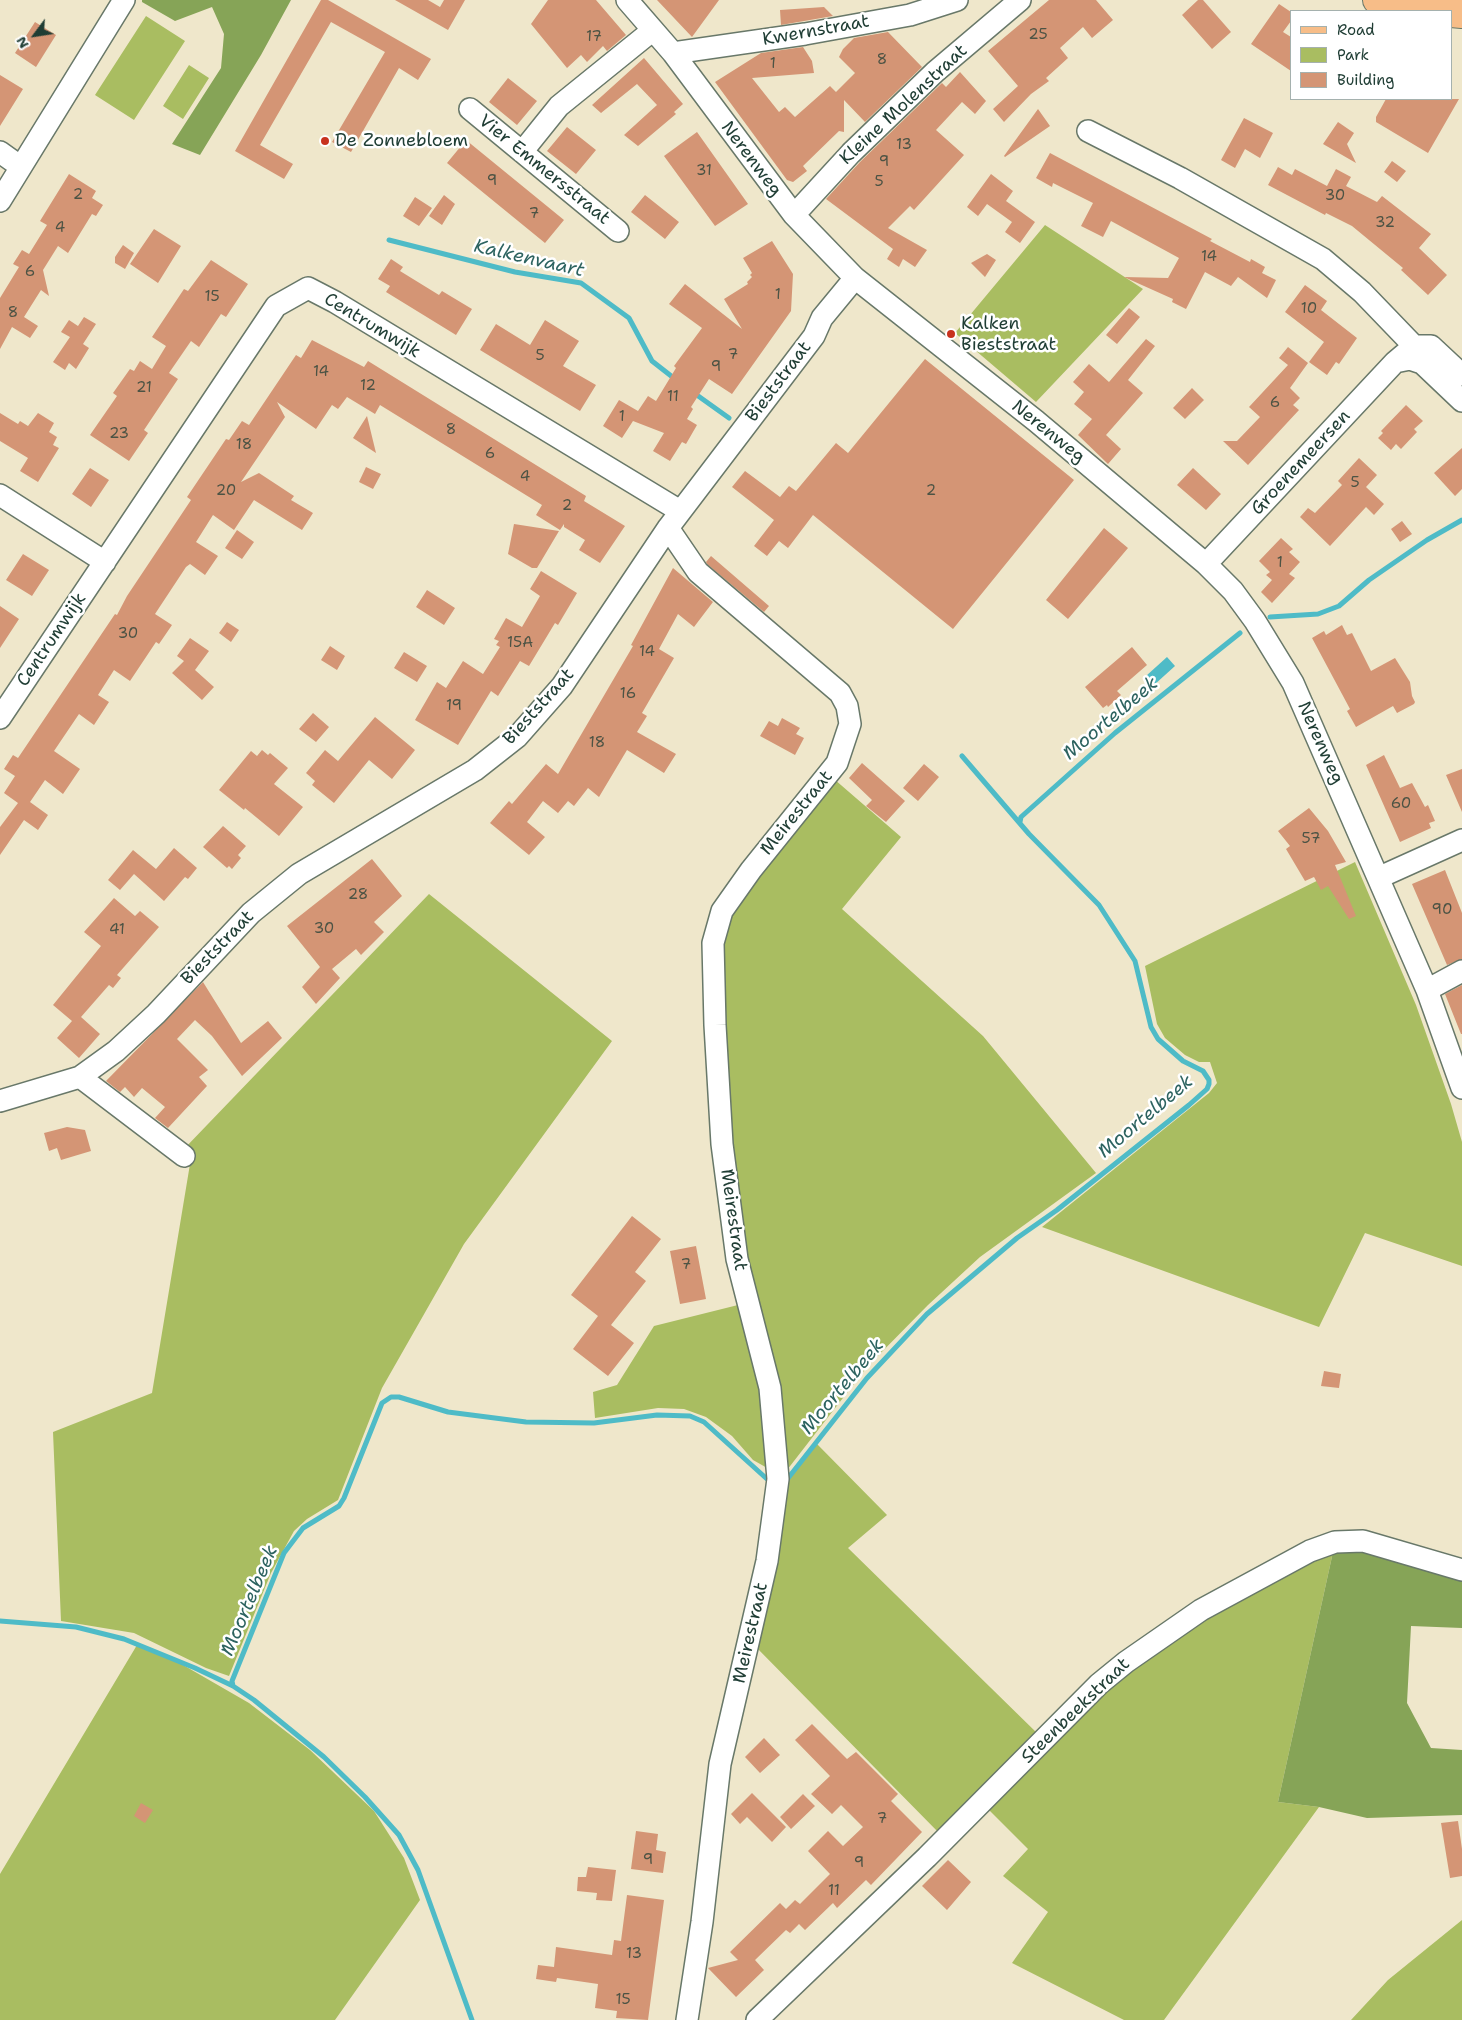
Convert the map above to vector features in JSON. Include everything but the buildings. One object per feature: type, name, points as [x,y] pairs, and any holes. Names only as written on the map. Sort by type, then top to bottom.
[{"type":"main road","points":[[1377,0],[1432,10]]},
{"type":"street","points":[[0,201],[124,0]]},
{"type":"street","name":"Nerenweg","points":[[627,0],[673,53],[794,215],[855,278],[1036,421],[1206,564],[1232,591],[1255,621],[1293,683],[1380,877],[1428,990],[1462,1086]]},
{"type":"street","name":"Kwernstraat","points":[[673,53],[805,34],[910,15],[957,0]]},
{"type":"street","name":"Kleine Molenstraat","points":[[794,215],[851,153],[935,72],[1020,0]]},
{"type":"street","points":[[522,152],[559,106],[653,30]]},
{"type":"street","name":"Vier Emmersstraat","points":[[470,109],[618,231]]},
{"type":"street","points":[[1088,131],[1189,183],[1323,259],[1362,292],[1414,346],[1431,346],[1462,375]]},
{"type":"street","points":[[0,152],[21,167]]},
{"type":"street","name":"Bieststraat","points":[[0,1101],[80,1077],[116,1051],[156,1014],[251,913],[299,874],[475,770],[517,737],[562,686],[680,511],[814,336],[822,318],[855,278]]},
{"type":"street","name":"Centrumwijk","points":[[0,718],[276,306],[308,288],[341,306],[680,511]]},
{"type":"street","name":"Groenemeersen","points":[[1206,564],[1396,362],[1414,346]]},
{"type":"street","points":[[1396,362],[1410,359],[1422,363],[1462,401]]},
{"type":"street","points":[[0,494],[105,562]]},
{"type":"street","name":"Meirestraat","points":[[668,528],[698,572],[840,693],[847,706],[850,724],[837,763],[751,870],[722,911],[713,943],[715,1025],[722,1144],[737,1259],[770,1388],[778,1479],[767,1561],[720,1764],[702,1922],[687,2020]]},
{"type":"street","points":[[1380,877],[1462,840]]},
{"type":"street","points":[[1428,990],[1462,971]]},
{"type":"street","points":[[80,1077],[184,1156]]},
{"type":"street","name":"Steenbeekstraat","points":[[758,2020],[927,1857],[1099,1684],[1126,1662],[1202,1610],[1310,1551],[1335,1542],[1363,1540],[1462,1570]]},
{"type":"green space","points":[[142,0],[291,0],[261,55],[200,155],[172,144],[221,68],[224,34],[212,7],[175,21],[142,2]]},
{"type":"green space","points":[[146,16],[185,41],[134,120],[95,95]]},
{"type":"green space","points":[[189,65],[209,78],[183,119],[163,106]]},
{"type":"green space","points":[[1045,225],[1143,289],[1036,402],[955,333]]},
{"type":"green space","points":[[834,779],[901,837],[842,909],[983,1036],[1096,1173],[980,1257],[928,1305],[867,1367],[787,1470],[736,1221],[721,953],[731,912]]},
{"type":"green space","points":[[1355,862],[1416,1005],[1451,1104],[1462,1142],[1462,1266],[1365,1233],[1319,1327],[1042,1227],[1209,1093],[1217,1083],[1210,1062],[1199,1062],[1185,1055],[1165,1038],[1157,1024],[1145,966]]},
{"type":"green space","points":[[429,894],[612,1041],[464,1244],[382,1388],[338,1500],[307,1519],[294,1531],[271,1573],[229,1676],[206,1668],[134,1633],[61,1621],[53,1432],[152,1393],[191,1158],[183,1150]]},
{"type":"green space","points":[[742,1304],[758,1369],[769,1469],[753,1460],[732,1436],[706,1417],[684,1409],[658,1408],[595,1418],[593,1392],[617,1385],[654,1326]]},
{"type":"green space","points":[[817,1444],[887,1515],[848,1548],[1038,1734],[940,1834],[755,1646],[788,1479]]},
{"type":"green space","points":[[1365,1551],[1462,1578],[1462,1628],[1411,1626],[1407,1703],[1431,1748],[1462,1750],[1462,1815],[1367,1818],[1319,1807],[1278,1802],[1333,1552]]},
{"type":"green space","points":[[1333,1552],[1278,1802],[1319,1807],[1164,2020],[1124,2020],[1012,1963],[1048,1912],[1003,1876],[1028,1849],[988,1809],[1111,1684],[1210,1615],[1276,1578]]},
{"type":"green space","points":[[137,1645],[164,1654],[249,1703],[310,1750],[374,1811],[404,1858],[420,1900],[335,2020],[0,2020],[0,1874]]},
{"type":"green space","points":[[1462,1920],[1462,2020],[1351,2020],[1388,1980]]},
{"type":"water","points":[[1167,657],[1175,666],[1154,685],[1146,676]]},
{"type":"waterway","name":"Kalkenvaart","points":[[389,240],[515,272],[581,283],[629,318],[652,361],[675,379]]},
{"type":"waterway","name":"Kalkenvaart","points":[[694,393],[729,418]]},
{"type":"waterway","name":"Moortelbeek","points":[[1270,617],[1318,614],[1339,606],[1369,580],[1427,540],[1462,520]]},
{"type":"waterway","name":"Moortelbeek","points":[[1020,822],[1021,817],[1115,733],[1240,633]]},
{"type":"waterway","name":"Moortelbeek","points":[[785,1482],[867,1378],[927,1314],[1017,1238],[1057,1210],[1189,1105],[1207,1089],[1209,1084],[1209,1080],[1203,1071],[1183,1061],[1158,1039],[1151,1027],[1135,961],[1099,905],[1029,834],[962,756]]},
{"type":"waterway","name":"Moortelbeek","points":[[233,1686],[232,1681],[284,1553],[303,1528],[339,1506],[344,1498],[382,1403],[391,1397],[399,1397],[448,1412],[526,1422],[594,1423],[657,1415],[690,1416],[704,1422],[767,1479]]},
{"type":"waterway","name":"Moortelbeek","points":[[0,1621],[76,1627],[124,1639],[195,1668],[233,1686],[254,1700],[324,1757],[365,1797],[399,1835],[418,1870],[472,2020]]},
{"type":"place","name":"De Zonnebloem","points":[[325,141]]},
{"type":"place","name":"Kalken Bieststraat","points":[[951,334]]}]
